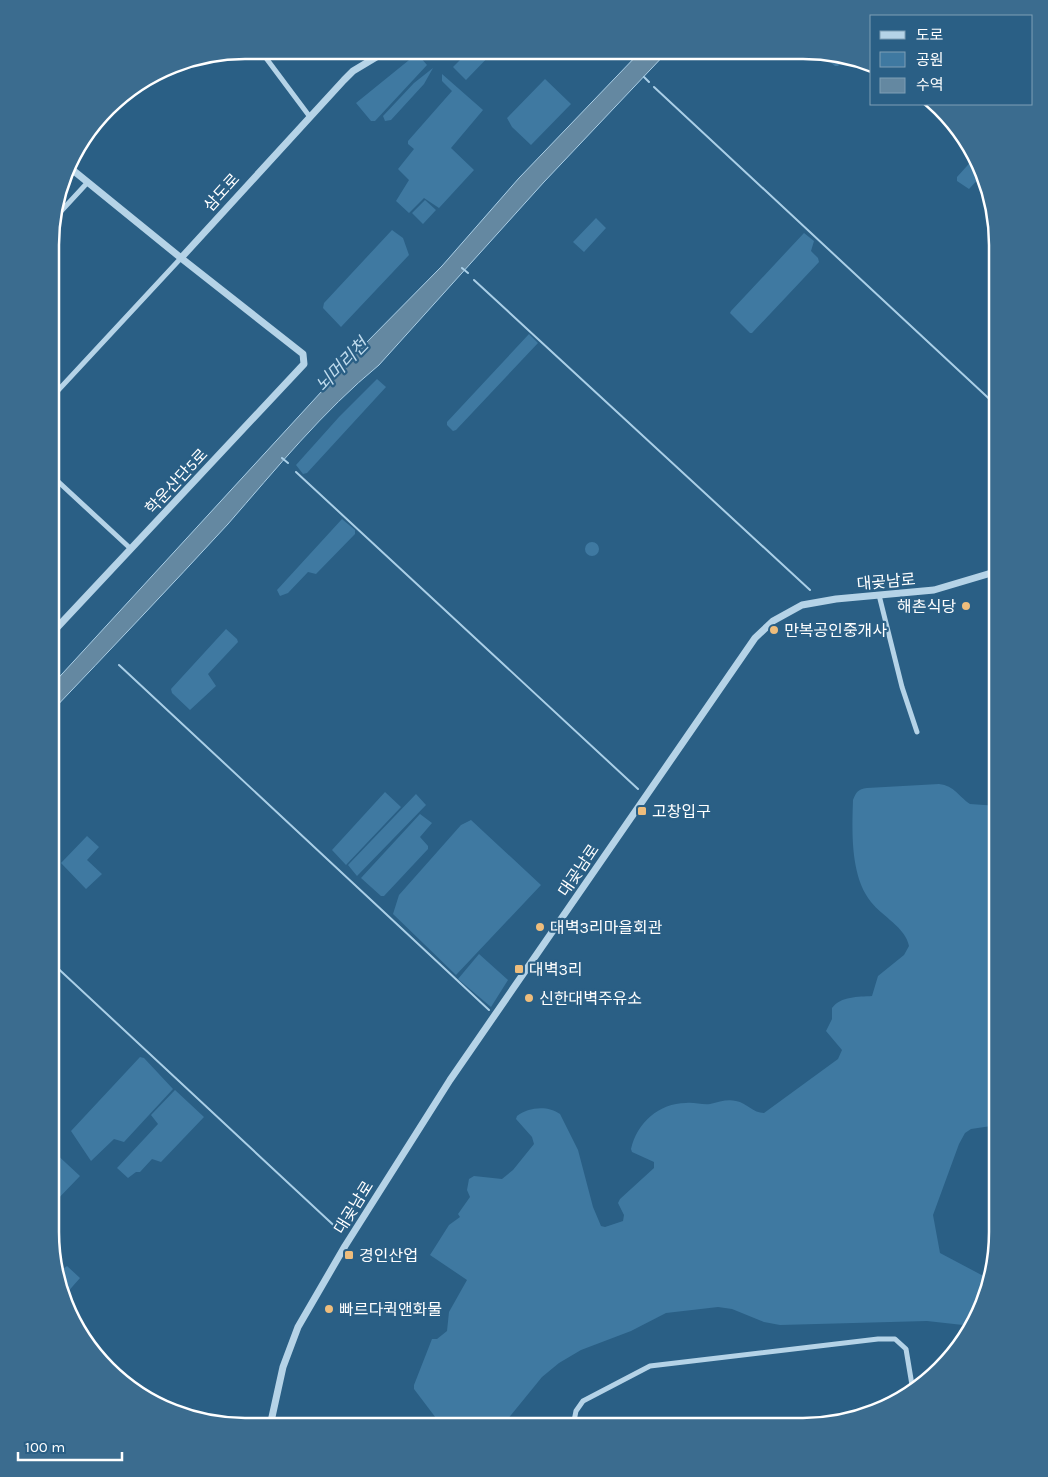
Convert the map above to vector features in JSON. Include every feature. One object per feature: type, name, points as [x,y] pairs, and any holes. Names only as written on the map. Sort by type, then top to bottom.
[{"type":"street","points":[[267,59],[310,117]]},
{"type":"street","name":"삼도로","points":[[181,258],[353,71],[373,59]]},
{"type":"street","points":[[59,389],[181,258],[74,171]]},
{"type":"street","points":[[62,210],[88,182]]},
{"type":"street","name":"학운산단5로","points":[[59,626],[304,364],[303,354],[181,258]]},
{"type":"street","points":[[59,482],[131,549]]},
{"type":"street","name":"대곶남로","points":[[272,1418],[283,1367],[298,1327],[350,1238],[450,1080],[747,648],[773,621],[793,608],[824,600],[934,590],[989,573]]},
{"type":"street","points":[[879,595],[902,686],[917,732]]},
{"type":"street","points":[[575,1418],[576,1411],[584,1401],[650,1366],[878,1339],[894,1338],[906,1349],[912,1383]]},
{"type":"green space","points":[[410,59],[422,59],[427,65],[375,121],[371,121],[356,103]]},
{"type":"green space","points":[[461,59],[486,59],[466,80],[453,67]]},
{"type":"green space","points":[[827,60],[841,63],[835,66]]},
{"type":"green space","points":[[433,68],[424,84],[391,120],[385,121],[383,116],[414,83]]},
{"type":"green space","points":[[442,74],[483,110],[451,148],[474,170],[439,208],[424,198],[409,213],[396,201],[409,180],[398,169],[414,149],[408,144],[408,141],[452,91],[442,81]]},
{"type":"green space","points":[[545,79],[571,104],[531,145],[512,127],[507,118]]},
{"type":"green space","points":[[970,163],[977,180],[969,189],[957,181],[957,177]]},
{"type":"green space","points":[[425,200],[436,210],[423,224],[412,213]]},
{"type":"green space","points":[[596,218],[606,228],[584,252],[573,242]]},
{"type":"green space","points":[[392,230],[403,238],[409,255],[341,327],[323,308],[324,303]]},
{"type":"green space","points":[[804,233],[814,241],[811,251],[818,258],[819,262],[750,333],[730,313],[731,311]]},
{"type":"green space","points":[[529,334],[538,343],[453,431],[447,425],[447,422]]},
{"type":"green space","points":[[377,379],[386,387],[307,473],[303,474],[296,465],[339,417]]},
{"type":"green space","points":[[342,519],[355,530],[355,534],[316,574],[308,572],[288,593],[280,596],[277,590]]},
{"type":"green space","points":[[592,542],[597,544],[599,549],[597,554],[592,556],[587,554],[585,549],[587,544]]},
{"type":"green space","points":[[226,629],[238,642],[208,674],[216,686],[190,710],[172,693],[171,689]]},
{"type":"green space","points":[[939,784],[953,789],[970,804],[989,805],[989,1126],[971,1129],[965,1133],[959,1144],[933,1215],[940,1253],[984,1276],[975,1303],[964,1325],[927,1321],[780,1325],[764,1322],[732,1309],[718,1307],[666,1313],[631,1331],[581,1350],[559,1363],[542,1377],[509,1418],[436,1418],[414,1389],[414,1385],[432,1339],[437,1339],[447,1331],[449,1312],[467,1280],[430,1255],[449,1225],[460,1217],[458,1214],[470,1197],[467,1190],[469,1179],[474,1176],[502,1179],[513,1170],[534,1144],[532,1137],[516,1119],[517,1116],[538,1108],[550,1109],[560,1114],[578,1150],[593,1207],[601,1226],[605,1227],[623,1221],[624,1215],[618,1203],[620,1199],[654,1168],[654,1162],[632,1152],[631,1149],[638,1131],[651,1116],[676,1104],[710,1104],[729,1100],[740,1102],[760,1113],[764,1113],[838,1059],[842,1050],[826,1031],[832,1019],[832,1008],[845,999],[872,996],[878,976],[904,955],[909,946],[899,928],[871,902],[859,879],[854,853],[853,800],[858,791],[864,788]]},
{"type":"green space","points":[[385,792],[401,807],[346,865],[332,850]]},
{"type":"green space","points":[[416,794],[426,805],[357,876],[348,865]]},
{"type":"green space","points":[[420,814],[432,823],[420,837],[428,846],[428,849],[384,896],[381,896],[361,878]]},
{"type":"green space","points":[[471,820],[541,885],[456,975],[393,914],[399,895],[461,825]]},
{"type":"green space","points":[[87,836],[99,847],[87,860],[102,874],[86,889],[61,863]]},
{"type":"green space","points":[[479,954],[508,980],[491,1007],[458,979]]},
{"type":"green space","points":[[140,1057],[144,1058],[173,1089],[124,1142],[114,1139],[91,1161],[71,1131]]},
{"type":"green space","points":[[175,1090],[204,1117],[161,1162],[152,1159],[140,1172],[136,1172],[128,1178],[117,1168],[158,1124],[151,1115]]},
{"type":"green space","points":[[59,1157],[80,1176],[59,1198]]},
{"type":"green space","points":[[67,1266],[80,1278],[69,1291],[65,1280],[62,1269]]},
{"type":"water","name":"뇌머리천","points":[[633,59],[660,59],[544,182],[379,365],[319,421],[228,524],[59,704],[59,677],[339,372],[335,361],[347,353],[354,354],[362,347],[442,266],[519,178]]},
{"type":"waterway","points":[[644,77],[649,82]]},
{"type":"waterway","points":[[654,87],[989,399]]},
{"type":"waterway","points":[[462,268],[468,273]]},
{"type":"waterway","points":[[474,280],[810,590]]},
{"type":"waterway","points":[[282,458],[288,463]]},
{"type":"waterway","points":[[296,472],[638,789]]},
{"type":"waterway","points":[[119,665],[489,1010]]},
{"type":"waterway","points":[[59,969],[342,1233]]},
{"type":"place","name":"해촌식당","points":[[966,606]]},
{"type":"place","name":"만복공인중개사","points":[[774,630]]},
{"type":"place","name":"고창입구","points":[[642,811]]},
{"type":"place","name":"대벽3리마을회관","points":[[540,927]]},
{"type":"place","name":"대벽3리","points":[[519,969]]},
{"type":"place","name":"신한대벽주유소","points":[[529,998]]},
{"type":"place","name":"경인산업","points":[[349,1255]]},
{"type":"place","name":"빠르다퀵앤화물","points":[[329,1309]]}]
